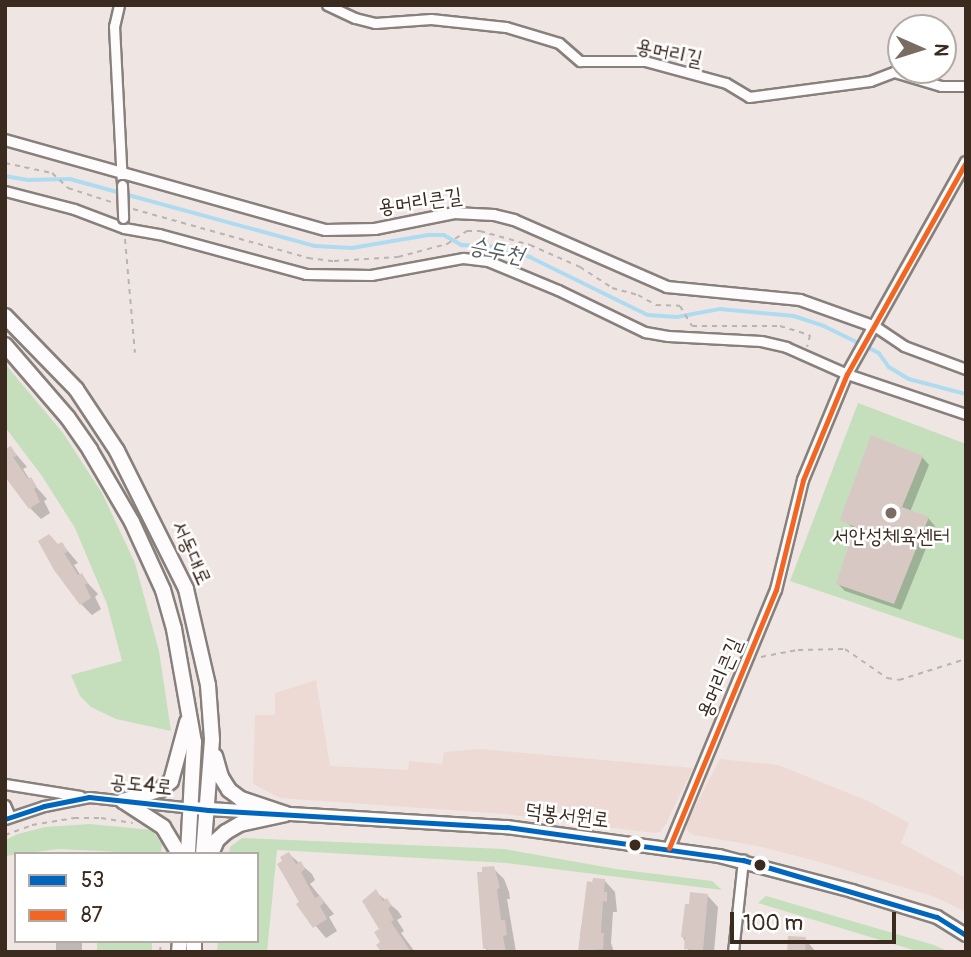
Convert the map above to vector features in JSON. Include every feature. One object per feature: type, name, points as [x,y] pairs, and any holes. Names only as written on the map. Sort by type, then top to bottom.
[{"type":"main road","name":"서동대로","points":[[5,316],[30,338],[76,389],[117,451],[147,505],[186,589],[208,685],[212,740],[203,852]]},
{"type":"main road","name":"서동대로","points":[[5,345],[55,401],[90,450],[138,533],[163,590],[174,629],[194,742],[188,852]]},
{"type":"main road","points":[[123,801],[160,790],[171,781],[189,711]]},
{"type":"main road","points":[[212,740],[221,777],[229,790],[241,799],[286,814]]},
{"type":"main road","points":[[123,801],[163,827],[178,852]]},
{"type":"main road","name":"덕봉서원로","points":[[192,808],[507,827],[743,860],[937,917],[966,935]]},
{"type":"main road","points":[[212,852],[217,840],[240,824],[286,814]]},
{"type":"street","points":[[119,5],[114,26],[124,223]]},
{"type":"street","name":"용머리길","points":[[327,5],[355,18],[375,23],[431,19],[506,27],[559,43],[580,61],[645,61],[726,83],[749,97],[870,81],[894,72],[941,86],[966,86]]},
{"type":"street","name":"용머리큰길","points":[[5,140],[326,230],[375,229],[454,214],[494,215],[514,220],[667,287],[800,300],[876,327]]},
{"type":"street","name":"용머리큰길","points":[[669,848],[776,590],[803,480],[849,371],[966,162]]},
{"type":"street","points":[[5,191],[306,274],[371,275],[453,260],[488,261],[645,331],[668,336],[761,341],[786,347],[966,414]]},
{"type":"street","points":[[876,327],[904,346],[966,369]]},
{"type":"street","points":[[5,784],[89,797]]},
{"type":"street","name":"공도4로","points":[[8,818],[89,797],[192,808]]},
{"type":"street","points":[[5,805],[8,818]]},
{"type":"street","points":[[733,952],[743,860]]},
{"type":"path","points":[[5,163],[52,173],[68,188],[122,205]]},
{"type":"path","points":[[134,209],[308,258],[368,260],[398,257],[447,244],[467,231],[480,230],[530,245],[580,267],[612,288],[638,295],[656,305],[680,306],[692,326],[780,326],[806,332],[810,335],[808,341]]},
{"type":"path","points":[[124,223],[135,353]]},
{"type":"path","points":[[750,656],[768,658],[798,650],[845,649],[887,678],[900,680],[966,659]]},
{"type":"path","points":[[5,835],[32,825],[74,818],[101,818],[140,824]]},
{"type":"shaded area","points":[[316,680],[330,766],[408,770],[409,761],[442,764],[444,752],[480,749],[693,768],[666,824],[660,832],[654,833],[505,814],[280,798],[253,784],[255,715],[275,715],[275,693]]},
{"type":"shaded area","points":[[720,759],[778,765],[866,800],[909,823],[901,843],[966,878],[966,912],[935,897],[823,863],[758,846],[693,835],[687,830],[687,822]]},
{"type":"green space","points":[[5,364],[63,433],[102,493],[135,563],[159,651],[171,731],[116,719],[91,707],[80,696],[71,675],[122,661],[107,604],[75,528],[42,476],[5,427]]},
{"type":"green space","name":"서안성체육센터","points":[[858,403],[966,444],[964,640],[790,581]]},
{"type":"green space","points":[[90,824],[152,830],[162,844],[161,852],[58,849],[14,852],[14,855],[5,856],[5,840],[45,827]]},
{"type":"green space","points":[[242,838],[504,849],[616,869],[712,881],[722,890],[507,863],[277,850],[267,952],[217,952],[218,943],[259,943],[259,852],[229,852],[230,847]]},
{"type":"green space","points":[[766,896],[934,945],[949,952],[920,952],[758,903]]},
{"type":"green space","points":[[97,943],[152,943],[152,952],[97,952]]},
{"type":"building","points":[[871,435],[923,456],[902,507],[929,517],[894,604],[836,584],[855,527],[840,520]]},
{"type":"building","points":[[5,445],[7,448],[11,446],[17,456],[13,457],[37,487],[34,489],[40,502],[29,509],[5,477]]},
{"type":"building","points":[[49,534],[58,544],[62,542],[68,552],[64,553],[78,575],[82,573],[88,583],[85,585],[91,598],[80,605],[54,570],[38,541]]},
{"type":"building","points":[[289,852],[296,864],[301,861],[305,869],[301,872],[315,898],[320,895],[324,903],[320,906],[327,919],[313,928],[296,904],[299,902],[277,864],[282,861],[280,857]]},
{"type":"building","points":[[494,866],[500,888],[497,889],[501,920],[505,920],[507,935],[503,936],[506,952],[488,952],[487,948],[483,949],[477,872],[482,872],[482,867]]},
{"type":"building","points":[[593,878],[605,879],[604,892],[607,892],[607,902],[603,901],[603,949],[578,952],[587,881],[592,882]]},
{"type":"building","points":[[376,889],[383,901],[387,898],[392,906],[388,908],[394,920],[391,922],[411,952],[381,952],[376,945],[380,942],[374,932],[379,929],[362,901]]},
{"type":"building","points":[[690,892],[708,894],[703,951],[684,949],[685,937],[681,937],[685,904],[689,904]]},
{"type":"building","points":[[788,936],[806,937],[805,952],[787,952]]},
{"type":"waterway","name":"승두천","points":[[5,176],[28,180],[70,179],[315,246],[352,248],[428,235],[444,235],[462,245],[498,247],[530,257],[648,315],[677,317],[720,309],[794,316],[824,326],[879,353],[889,367],[909,379],[966,394]]},
{"type":"transit line","name":"87","points":[[669,848],[776,590],[803,480],[847,374],[966,162]]},
{"type":"transit line","name":"53","points":[[5,819],[44,806],[89,797],[208,810],[507,827],[743,860],[937,917],[966,935]]},
{"type":"place","name":"서안성체육센터","points":[[891,513]]}]
